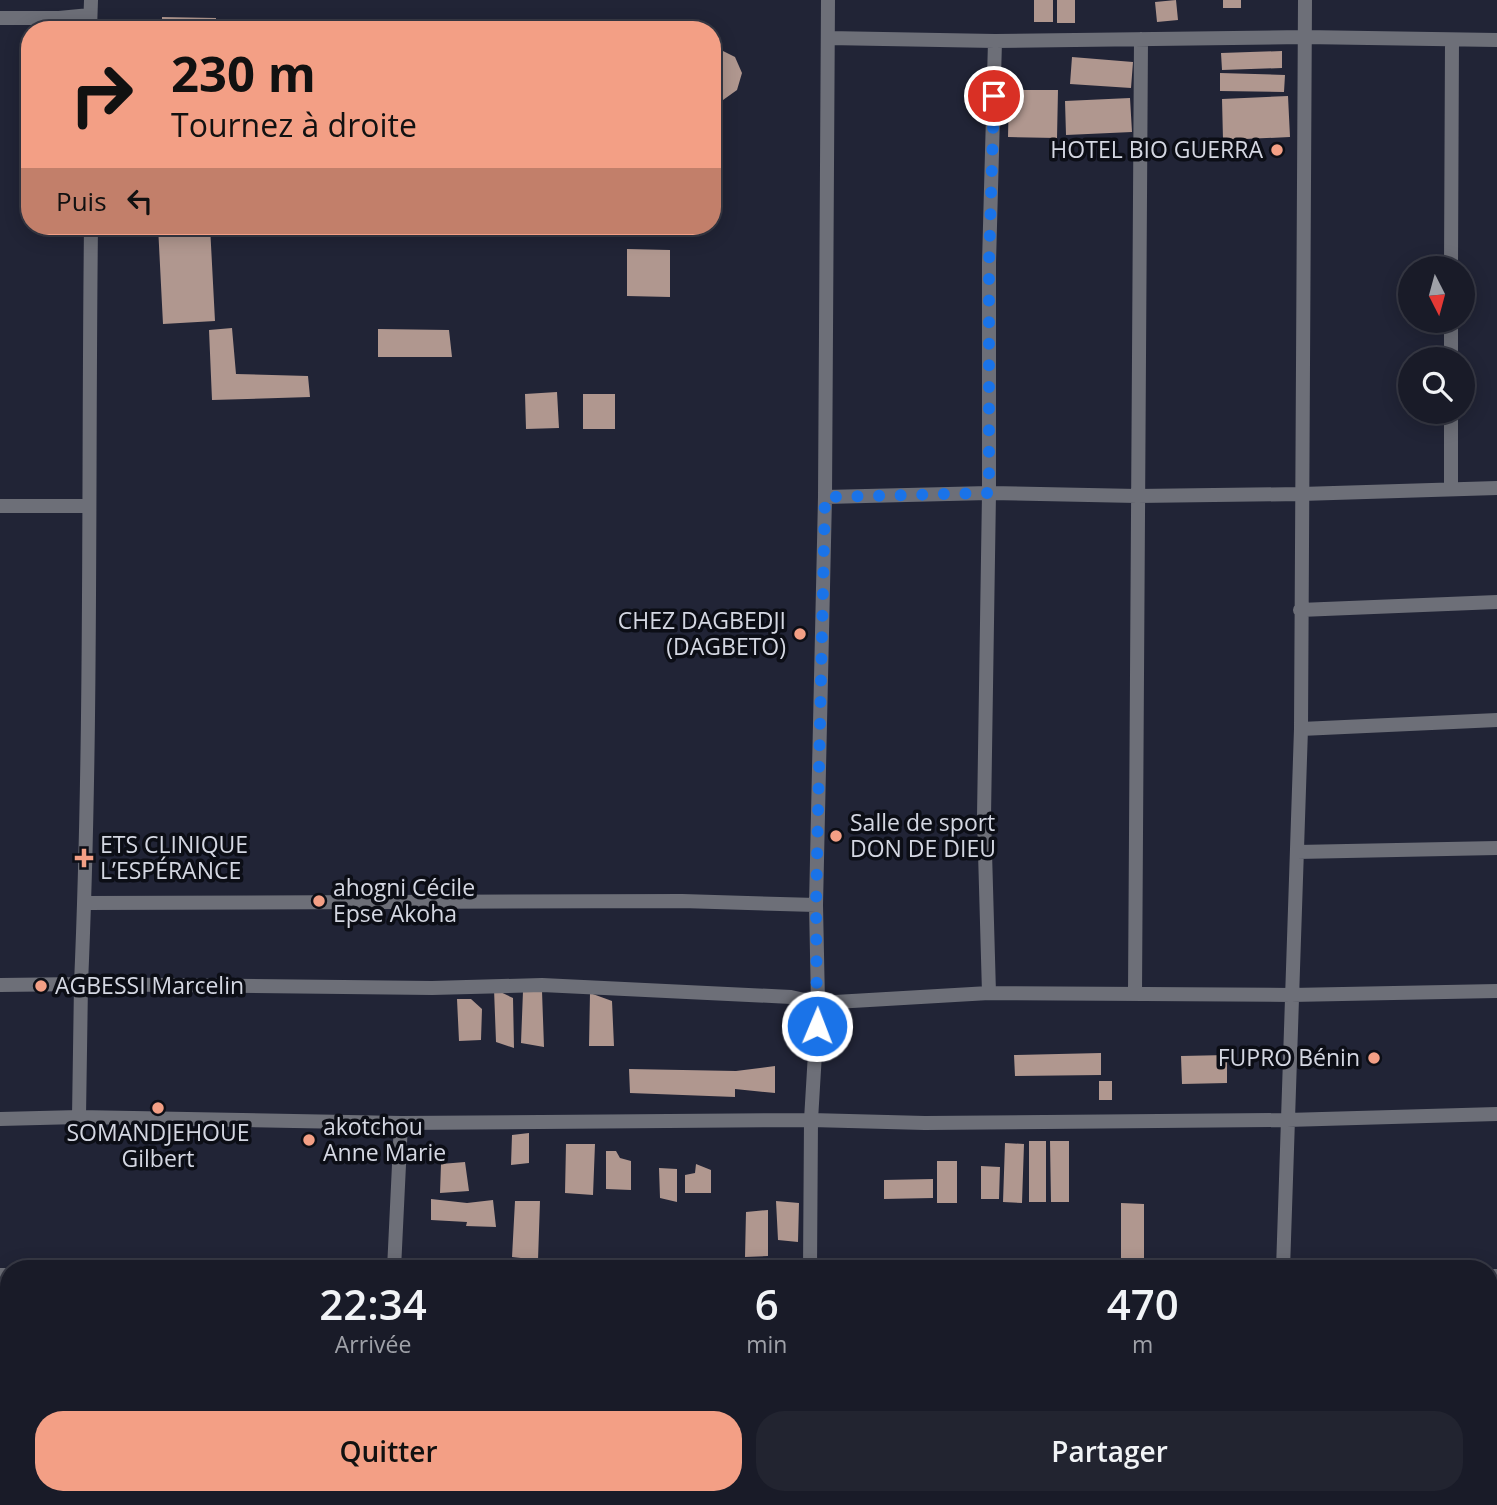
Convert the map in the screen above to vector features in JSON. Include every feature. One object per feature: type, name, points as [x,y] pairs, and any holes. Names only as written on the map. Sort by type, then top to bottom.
[{"type":"street","points":[[810,1260],[811,1120],[818,1003],[816,905],[825,497],[828,0]]},
{"type":"street","points":[[1283,1260],[1290,995],[1301,729],[1305,0]]},
{"type":"street","points":[[0,18],[90,15]]},
{"type":"street","points":[[828,38],[995,41],[1304,37],[1497,40]]},
{"type":"street","points":[[1135,993],[1141,39]]},
{"type":"street","points":[[1451,256],[1452,40]]},
{"type":"street","points":[[989,993],[984,817],[989,263],[995,41]]},
{"type":"street","points":[[79,1117],[89,634],[91,235]]},
{"type":"street","points":[[1451,424],[1451,489]]},
{"type":"street","points":[[825,497],[989,493],[1137,496],[1301,494],[1497,488]]},
{"type":"street","points":[[0,506],[88,506]]},
{"type":"street","points":[[1300,610],[1497,602]]},
{"type":"street","points":[[1301,729],[1497,720]]},
{"type":"street","points":[[1297,852],[1497,848]]},
{"type":"street","points":[[85,903],[682,901],[816,905]]},
{"type":"street","points":[[0,985],[432,988],[542,985],[791,997],[818,1003],[989,993],[1290,995],[1497,991]]},
{"type":"street","points":[[0,1119],[79,1117],[401,1123],[811,1120],[925,1123],[1287,1120],[1497,1114]]},
{"type":"street","points":[[394,1260],[401,1123]]},
{"type":"building","points":[[1034,0],[1053,0],[1053,22],[1034,22]]},
{"type":"building","points":[[1057,0],[1075,0],[1075,23],[1057,23]]},
{"type":"building","points":[[1176,0],[1178,20],[1157,22],[1155,2]]},
{"type":"building","points":[[1223,0],[1241,0],[1241,8],[1223,8]]},
{"type":"building","points":[[162,17],[216,18],[216,21],[162,21]]},
{"type":"building","points":[[721,50],[735,57],[742,73],[737,90],[723,100]]},
{"type":"building","points":[[1282,51],[1282,68],[1222,70],[1221,53]]},
{"type":"building","points":[[1072,57],[1133,62],[1131,88],[1070,84]]},
{"type":"building","points":[[1220,73],[1285,75],[1284,92],[1220,91]]},
{"type":"building","points":[[1009,90],[1058,90],[1057,138],[1008,137]]},
{"type":"building","points":[[1288,96],[1290,137],[1223,140],[1222,99]]},
{"type":"building","points":[[1130,98],[1132,132],[1066,135],[1065,101]]},
{"type":"building","points":[[158,235],[210,235],[215,321],[163,324]]},
{"type":"building","points":[[627,249],[670,250],[670,297],[627,296]]},
{"type":"building","points":[[232,328],[236,374],[308,376],[310,397],[212,400],[209,330]]},
{"type":"building","points":[[378,329],[449,330],[452,357],[378,357]]},
{"type":"building","points":[[557,392],[559,428],[526,429],[525,394]]},
{"type":"building","points":[[583,394],[615,394],[615,429],[583,429]]},
{"type":"building","points":[[494,989],[513,998],[514,1048],[496,1042]]},
{"type":"building","points":[[523,991],[542,991],[544,1047],[521,1043]]},
{"type":"building","points":[[590,993],[612,1001],[614,1046],[589,1046]]},
{"type":"building","points":[[457,999],[471,999],[482,1009],[481,1040],[459,1041]]},
{"type":"building","points":[[1101,1053],[1101,1075],[1015,1076],[1014,1055]]},
{"type":"building","points":[[1227,1055],[1227,1083],[1182,1084],[1181,1056]]},
{"type":"building","points":[[775,1066],[775,1093],[735,1089],[735,1097],[630,1093],[629,1069],[736,1071]]},
{"type":"building","points":[[1099,1081],[1112,1081],[1112,1100],[1099,1100]]},
{"type":"building","points":[[529,1133],[529,1163],[511,1165],[512,1135]]},
{"type":"building","points":[[1029,1141],[1046,1141],[1046,1202],[1029,1202]]},
{"type":"building","points":[[1050,1141],[1069,1141],[1069,1202],[1051,1202]]},
{"type":"building","points":[[1005,1143],[1024,1144],[1022,1203],[1003,1202]]},
{"type":"building","points":[[566,1144],[595,1144],[593,1195],[565,1193]]},
{"type":"building","points":[[606,1151],[616,1151],[620,1158],[631,1161],[631,1190],[606,1189]]},
{"type":"building","points":[[937,1161],[957,1161],[957,1203],[937,1203]]},
{"type":"building","points":[[465,1162],[469,1191],[440,1193],[441,1164]]},
{"type":"building","points":[[696,1164],[711,1170],[711,1193],[685,1193],[685,1175],[695,1173]]},
{"type":"building","points":[[981,1166],[1000,1167],[999,1199],[981,1199]]},
{"type":"building","points":[[659,1168],[677,1169],[677,1202],[660,1198]]},
{"type":"building","points":[[933,1179],[933,1198],[884,1199],[884,1180]]},
{"type":"building","points":[[431,1199],[467,1203],[493,1200],[496,1227],[466,1226],[467,1222],[431,1220]]},
{"type":"building","points":[[515,1201],[540,1201],[538,1260],[512,1257]]},
{"type":"building","points":[[776,1201],[799,1203],[798,1242],[778,1240]]},
{"type":"building","points":[[1121,1203],[1144,1204],[1144,1260],[1121,1260]]},
{"type":"building","points":[[768,1210],[768,1256],[745,1257],[746,1212]]},
{"type":"place","name":"HOTEL BIO GUERRA","points":[[1277,150]]},
{"type":"place","name":"CHEZ DAGBEDJI (DAGBETO)","points":[[800,634]]},
{"type":"place","name":"Salle de sport DON DE DIEU","points":[[836,836]]},
{"type":"place","name":"ETS CLINIQUE L’ESPÉRANCE","points":[[84,858]]},
{"type":"place","name":"ahogni Cécile Epse Akoha","points":[[319,901]]},
{"type":"place","name":"AGBESSI Marcelin","points":[[41,986]]},
{"type":"place","name":"FUPRO Bénin","points":[[1374,1058]]},
{"type":"place","name":"SOMANDJEHOUE Gilbert","points":[[158,1108]]},
{"type":"place","name":"akotchou Anne Marie","points":[[309,1140]]},
{"type":"route","points":[[817,1026],[816,905],[825,497],[989,493],[989,263],[994,96]]}]
